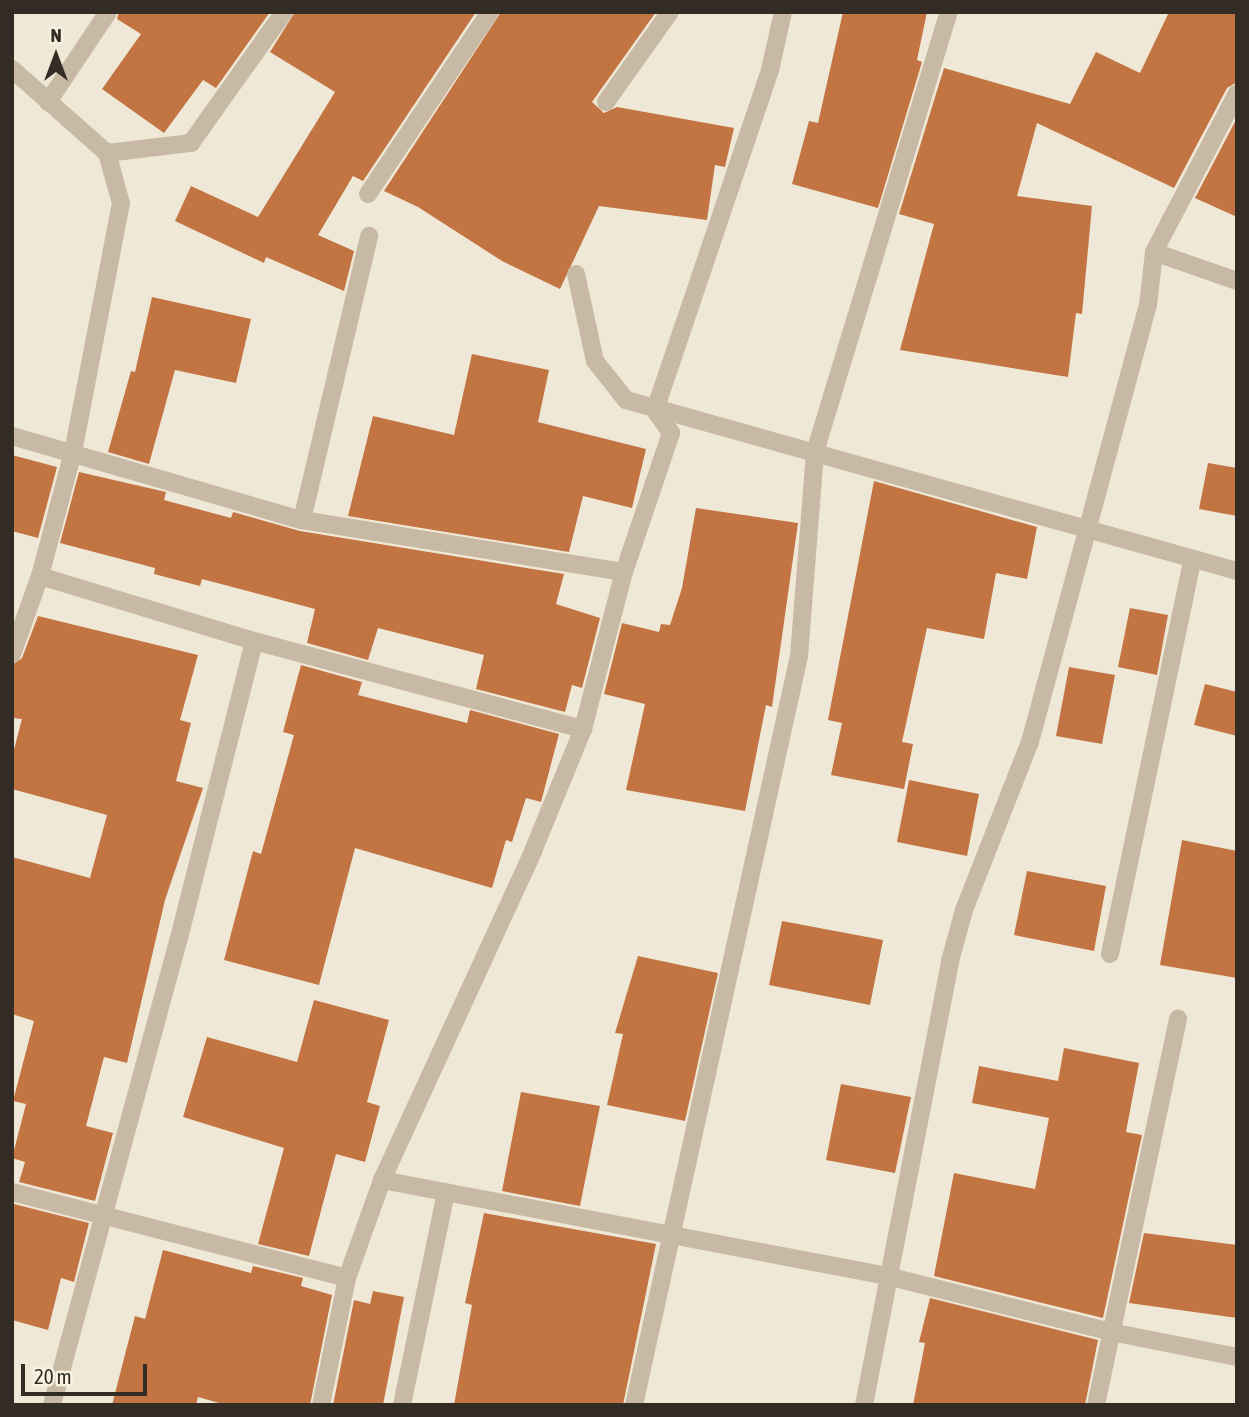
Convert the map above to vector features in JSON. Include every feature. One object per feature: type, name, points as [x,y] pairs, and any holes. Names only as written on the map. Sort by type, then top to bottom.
[{"type":"street","points":[[48,102],[108,12]]},
{"type":"street","points":[[107,153],[191,143],[284,12]]},
{"type":"street","points":[[368,194],[490,12]]},
{"type":"street","points":[[606,102],[670,12]]},
{"type":"street","points":[[655,410],[770,70],[783,12]]},
{"type":"street","points":[[634,1405],[799,656],[814,452],[925,79],[949,12]]},
{"type":"street","points":[[12,69],[107,153],[121,203],[73,452],[40,576],[12,653]]},
{"type":"street","points":[[864,1405],[950,961],[964,909],[1030,741],[1148,305],[1154,252],[1237,93]]},
{"type":"street","points":[[302,520],[369,236]]},
{"type":"street","points":[[1154,252],[1237,281]]},
{"type":"street","points":[[576,274],[595,361],[626,400],[1089,528],[1192,561],[1237,571]]},
{"type":"street","points":[[321,1405],[347,1278],[382,1180],[533,851],[583,729],[624,572],[671,433],[655,410]]},
{"type":"street","points":[[12,436],[302,520],[624,572]]},
{"type":"street","points":[[1110,954],[1192,561]]},
{"type":"street","points":[[40,576],[254,641],[583,729]]},
{"type":"street","points":[[52,1405],[178,942],[254,641]]},
{"type":"street","points":[[1096,1405],[1178,1019]]},
{"type":"street","points":[[382,1180],[887,1276],[1111,1332],[1237,1357]]},
{"type":"street","points":[[12,1192],[103,1212],[347,1278]]},
{"type":"street","points":[[402,1405],[446,1193]]},
{"type":"building","points":[[119,12],[270,12],[216,88],[203,80],[164,133],[102,89],[141,34],[117,19]]},
{"type":"building","points":[[295,12],[476,12],[363,181],[353,176],[318,235],[354,251],[344,291],[266,257],[264,263],[175,221],[191,186],[258,217],[335,92],[270,52]]},
{"type":"building","points":[[501,12],[656,12],[592,102],[604,113],[617,107],[734,128],[725,167],[715,165],[707,220],[599,206],[560,289],[502,261],[418,207],[384,191]]},
{"type":"building","points":[[843,12],[927,12],[917,60],[922,62],[878,208],[792,184],[809,121],[818,123]]},
{"type":"building","points":[[1169,12],[1237,12],[1237,82],[1227,88],[1174,188],[1037,123],[1017,196],[1092,206],[1082,314],[1076,313],[1068,377],[900,350],[934,224],[899,214],[944,68],[1070,104],[1096,52],[1140,73]]},
{"type":"building","points":[[1237,118],[1237,217],[1195,198]]},
{"type":"building","points":[[152,297],[251,319],[236,383],[175,370],[149,464],[108,452],[131,371],[135,372]]},
{"type":"building","points":[[472,354],[549,370],[538,422],[646,449],[632,508],[583,496],[569,552],[348,516],[373,416],[454,435]]},
{"type":"building","points":[[12,455],[57,467],[38,538],[12,531]]},
{"type":"building","points":[[1208,463],[1237,468],[1237,516],[1199,509]]},
{"type":"building","points":[[79,472],[166,492],[164,500],[231,518],[233,512],[300,531],[564,574],[556,604],[600,618],[582,688],[572,685],[565,712],[476,689],[484,655],[378,628],[368,660],[307,643],[315,609],[202,579],[200,586],[154,574],[155,568],[60,543]]},
{"type":"building","points":[[874,481],[1037,527],[1027,579],[996,573],[984,639],[927,628],[902,742],[913,744],[904,789],[831,775],[842,723],[828,720]]},
{"type":"building","points":[[696,508],[798,523],[772,707],[766,705],[745,811],[626,790],[645,704],[604,694],[622,623],[659,632],[661,624],[670,625],[682,588]]},
{"type":"building","points":[[1130,608],[1168,615],[1157,675],[1118,667]]},
{"type":"building","points":[[38,616],[198,655],[180,720],[191,723],[176,781],[203,788],[165,900],[127,1063],[104,1057],[86,1126],[113,1133],[95,1201],[19,1182],[25,1162],[12,1158],[26,1104],[13,1101],[34,1021],[12,1014],[12,857],[90,878],[107,815],[12,789],[12,757],[22,719],[12,718],[12,665],[22,658]]},
{"type":"building","points":[[301,665],[362,682],[358,695],[467,723],[470,710],[559,734],[541,802],[526,798],[512,842],[506,840],[492,888],[355,848],[319,985],[224,960],[253,851],[261,854],[294,735],[283,732]]},
{"type":"building","points":[[1069,667],[1115,675],[1102,744],[1056,736]]},
{"type":"building","points":[[1205,684],[1237,692],[1237,736],[1194,725]]},
{"type":"building","points":[[909,780],[979,794],[967,856],[897,842]]},
{"type":"building","points":[[1182,840],[1237,851],[1237,978],[1160,965]]},
{"type":"building","points":[[1027,871],[1106,886],[1094,951],[1014,935]]},
{"type":"building","points":[[782,921],[883,940],[870,1005],[769,985]]},
{"type":"building","points":[[638,956],[718,973],[685,1121],[607,1105],[623,1034],[615,1033]]},
{"type":"building","points":[[314,1000],[389,1020],[367,1102],[380,1106],[365,1162],[336,1154],[309,1256],[258,1244],[284,1148],[183,1117],[207,1037],[297,1062]]},
{"type":"building","points":[[1064,1048],[1139,1063],[1126,1132],[1142,1135],[1103,1318],[934,1276],[954,1173],[1035,1189],[1049,1118],[972,1103],[979,1066],[1058,1081]]},
{"type":"building","points":[[841,1084],[911,1097],[895,1173],[826,1160]]},
{"type":"building","points":[[521,1092],[600,1106],[580,1206],[502,1191]]},
{"type":"building","points":[[14,1204],[89,1223],[74,1282],[61,1278],[48,1330],[12,1320]]},
{"type":"building","points":[[484,1213],[656,1244],[623,1405],[454,1405],[472,1305],[465,1303]]},
{"type":"building","points":[[1144,1233],[1237,1245],[1237,1318],[1129,1303]]},
{"type":"building","points":[[163,1250],[251,1273],[253,1266],[303,1278],[301,1286],[332,1295],[310,1405],[226,1405],[198,1397],[196,1405],[112,1405],[135,1316],[145,1319]]},
{"type":"building","points":[[373,1291],[404,1297],[383,1405],[333,1405],[354,1300],[370,1304]]},
{"type":"building","points":[[930,1298],[1098,1340],[1085,1405],[913,1405],[925,1343],[919,1342]]}]
